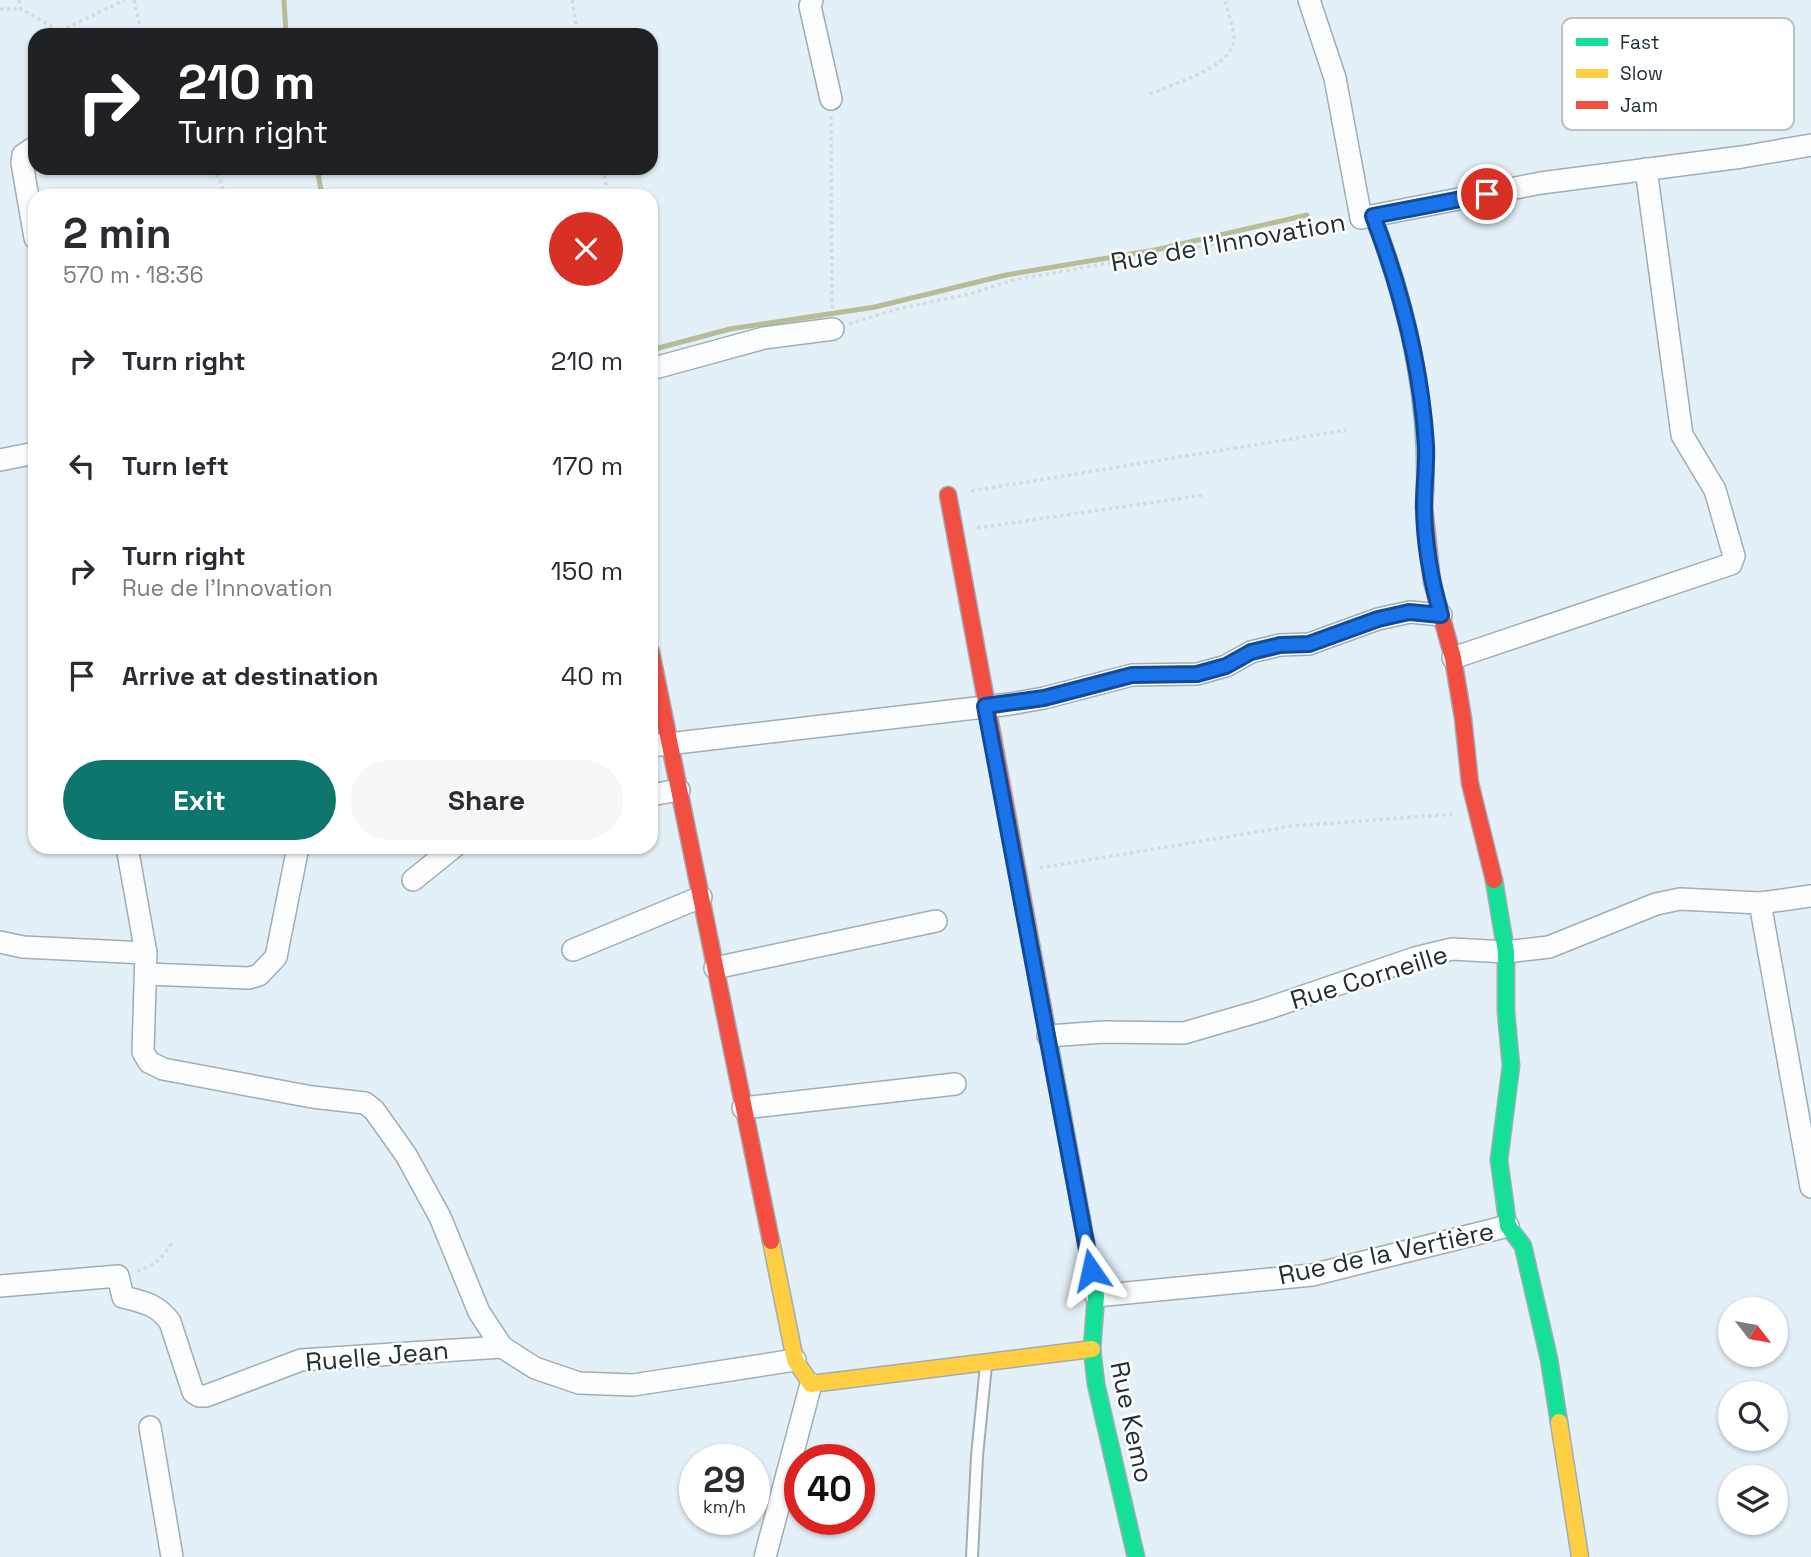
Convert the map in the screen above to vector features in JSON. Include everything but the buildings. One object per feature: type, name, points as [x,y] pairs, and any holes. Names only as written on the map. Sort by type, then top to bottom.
[{"type":"street","points":[[812,0],[810,6],[831,99]]},
{"type":"street","points":[[1309,0],[1335,78],[1367,217],[1390,260],[1412,343],[1426,447],[1424,508],[1432,582],[1453,658],[1464,718],[1470,783],[1499,898],[1506,952],[1506,1012],[1511,1066],[1499,1160],[1508,1226],[1524,1247],[1536,1298],[1549,1359],[1580,1557]]},
{"type":"street","name":"Rue de l'Innovation","points":[[1367,217],[1541,183],[1811,145]]},
{"type":"street","points":[[28,152],[23,155],[22,163],[28,198]]},
{"type":"street","points":[[1453,658],[1734,561],[1715,489],[1682,435],[1646,169]]},
{"type":"street","points":[[658,367],[764,338],[832,329]]},
{"type":"street","points":[[0,460],[28,454]]},
{"type":"street","name":"Rue Kemo","points":[[948,495],[1096,1296],[1092,1349],[1096,1384],[1136,1557]]},
{"type":"street","points":[[660,745],[1044,698],[1132,675],[1197,674],[1226,666],[1251,652],[1280,645],[1309,644],[1378,619],[1409,612],[1441,615]]},
{"type":"street","points":[[658,725],[660,745],[679,790],[794,1360],[811,1384]]},
{"type":"street","points":[[658,794],[679,790]]},
{"type":"street","points":[[128,854],[146,963],[144,1052],[149,1062],[163,1069],[312,1097],[365,1103],[374,1110],[405,1155],[440,1217],[480,1312],[502,1347],[535,1368],[579,1383],[633,1385],[794,1360]]},
{"type":"street","points":[[0,942],[249,978],[259,975],[276,957],[298,854]]},
{"type":"street","points":[[413,880],[445,854]]},
{"type":"street","name":"Rue Corneille","points":[[1048,1035],[1184,1032],[1263,1010],[1415,958],[1451,949],[1506,952],[1549,947],[1656,904],[1680,899],[1760,903],[1811,896]]},
{"type":"street","points":[[573,950],[701,897]]},
{"type":"street","points":[[1760,903],[1811,1187]]},
{"type":"street","points":[[715,968],[936,922]]},
{"type":"street","points":[[743,1108],[955,1084]]},
{"type":"street","name":"Rue de la Vertière","points":[[1096,1296],[1312,1275],[1508,1226]]},
{"type":"street","points":[[0,1286],[118,1276]]},
{"type":"street","name":"Ruelle Jean","points":[[118,1276],[123,1297],[152,1304],[163,1312],[170,1322],[193,1392],[199,1396],[206,1396],[301,1360],[502,1347]]},
{"type":"street","points":[[811,1384],[1092,1349]]},
{"type":"street","points":[[765,1557],[811,1384]]},
{"type":"street","points":[[150,1427],[172,1557]]},
{"type":"lane","points":[[972,1557],[977,1456],[986,1362]]},
{"type":"path","points":[[19,0],[21,9]]},
{"type":"path","points":[[71,28],[125,0]]},
{"type":"path","points":[[134,0],[140,28]]},
{"type":"path","points":[[572,0],[577,28]]},
{"type":"path","points":[[1150,94],[1214,67],[1226,58],[1233,47],[1234,38],[1225,0]]},
{"type":"path","points":[[0,9],[21,9],[53,28]]},
{"type":"path","points":[[831,99],[832,329]]},
{"type":"path","name":"Rue de l'Innovation","points":[[832,329],[901,308],[970,294],[1013,280],[1367,217]]},
{"type":"path","points":[[948,495],[1346,430]]},
{"type":"path","points":[[954,531],[1203,495]]},
{"type":"path","points":[[1018,872],[1292,826],[1478,813]]},
{"type":"path","points":[[118,1276],[149,1268],[167,1252],[172,1242]]},
{"type":"waterway","points":[[284,0],[286,28]]},
{"type":"waterway","points":[[318,175],[321,189]]},
{"type":"waterway","points":[[658,348],[730,329],[875,307],[1006,275],[1155,250],[1307,215]]},
{"type":"traffic: fast","points":[[1373,216],[1396,283],[1413,351],[1423,421],[1425,491]]},
{"type":"traffic: fast","points":[[1494,880],[1506,952],[1506,1012],[1511,1066],[1499,1160],[1508,1226],[1523,1246],[1549,1359],[1559,1422]]},
{"type":"traffic: fast","points":[[1046,1025],[1096,1296],[1092,1349],[1096,1384],[1136,1557]]},
{"type":"traffic: slow","points":[[771,1241],[795,1360],[811,1384],[1092,1349]]},
{"type":"traffic: slow","points":[[1559,1422],[1580,1557]]},
{"type":"traffic: jam","points":[[1425,491],[1424,507],[1432,582],[1453,658],[1470,783],[1494,880]]},
{"type":"traffic: jam","points":[[948,495],[1046,1025]]},
{"type":"traffic: jam","points":[[658,686],[771,1241]]},
{"type":"route","points":[[1091,1270],[985,706],[1044,698],[1132,675],[1197,674],[1226,666],[1251,652],[1280,645],[1309,644],[1378,619],[1409,612],[1441,615],[1432,582],[1424,508],[1426,447],[1419,384],[1409,330],[1390,260],[1373,216],[1487,194]]}]
